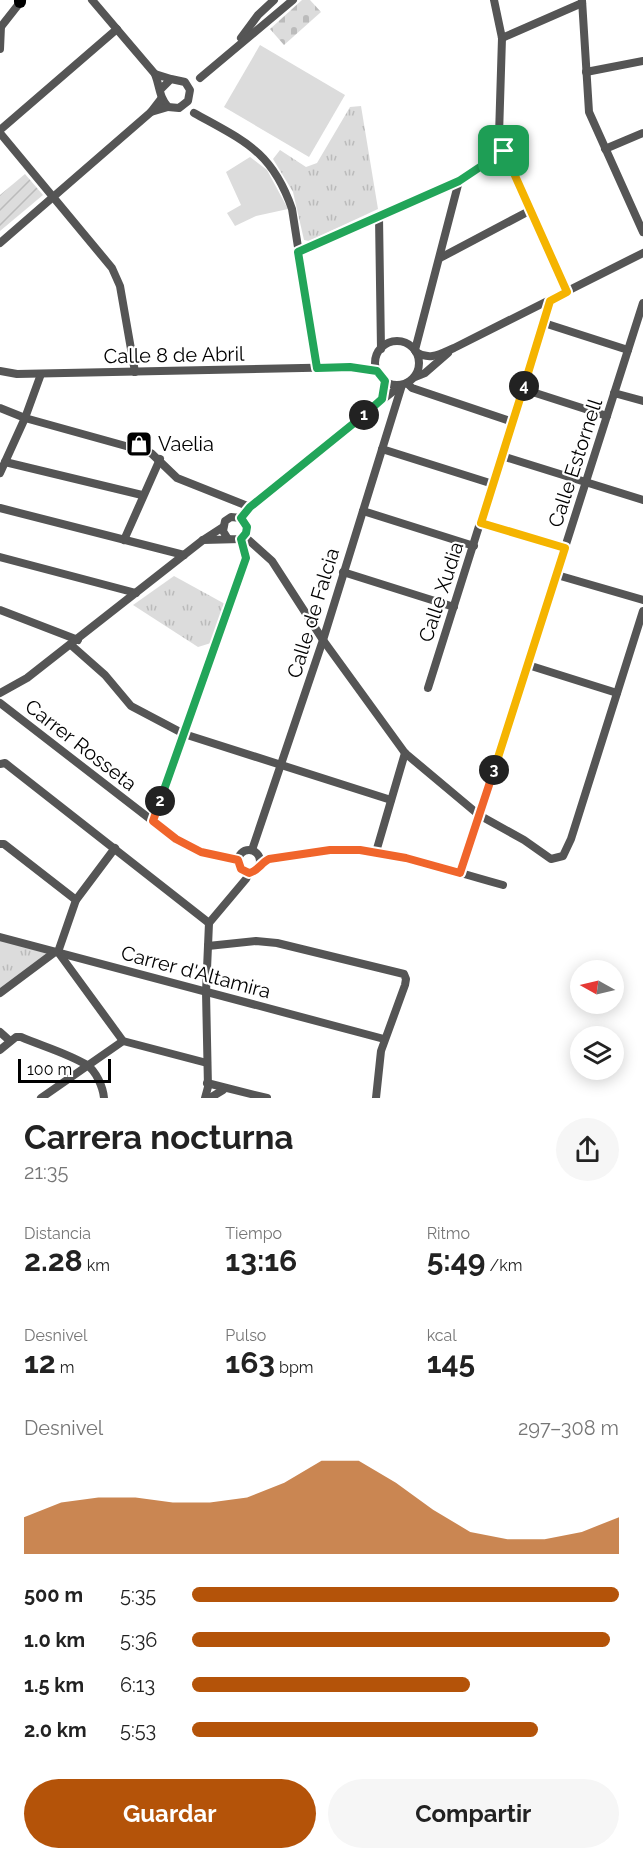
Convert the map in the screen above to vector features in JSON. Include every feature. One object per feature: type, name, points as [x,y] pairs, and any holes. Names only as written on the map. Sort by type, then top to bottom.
[{"type":"street","points":[[92,0],[155,74],[168,107]]},
{"type":"street","points":[[227,54],[258,15],[274,0]]},
{"type":"street","points":[[187,86],[200,78],[292,0]]},
{"type":"street","points":[[494,0],[502,38],[499,135],[567,292]]},
{"type":"street","points":[[0,49],[1,27],[21,1]]},
{"type":"street","points":[[502,38],[582,2],[589,112],[643,232]]},
{"type":"street","points":[[117,29],[0,131],[112,268],[120,286],[135,372]]},
{"type":"street","points":[[586,72],[643,61]]},
{"type":"street","points":[[155,74],[187,86]]},
{"type":"street","points":[[0,243],[151,112],[171,79]]},
{"type":"street","points":[[187,86],[188,101],[194,113]]},
{"type":"street","points":[[179,108],[188,101]]},
{"type":"street","points":[[151,112],[168,107],[194,113],[245,142],[266,159],[284,185],[292,208],[317,368]]},
{"type":"street","points":[[605,149],[643,132]]},
{"type":"street","points":[[298,252],[459,181],[504,151]]},
{"type":"street","points":[[406,382],[419,365],[415,351],[459,181]]},
{"type":"street","points":[[440,258],[531,210]]},
{"type":"street","points":[[379,217],[381,349],[376,361],[377,371],[385,381],[382,399]]},
{"type":"street","points":[[381,349],[387,344],[400,341],[423,357],[430,357],[454,348],[643,253]]},
{"type":"street","name":"Calle Xudia","points":[[428,688],[550,301]]},
{"type":"street","name":"Calle Estornell","points":[[460,873],[643,303]]},
{"type":"street","points":[[544,323],[628,350]]},
{"type":"street","points":[[241,518],[250,507],[382,399],[406,382],[425,373],[454,348]]},
{"type":"street","name":"Calle 8 de Abril","points":[[350,367],[376,361]]},
{"type":"street","name":"Calle 8 de Abril","points":[[0,371],[41,374],[350,367],[377,371]]},
{"type":"street","points":[[0,473],[25,418],[41,374]]},
{"type":"street","points":[[385,381],[406,382],[412,388],[513,423]]},
{"type":"street","name":"Calle de Falcia","points":[[252,850],[282,766],[382,449],[406,382]]},
{"type":"street","points":[[523,389],[607,416]]},
{"type":"street","points":[[614,393],[643,401]]},
{"type":"street","points":[[0,408],[25,418],[151,453],[160,459],[177,478],[250,507]]},
{"type":"street","points":[[382,449],[493,484]]},
{"type":"street","points":[[502,456],[643,500]]},
{"type":"street","points":[[124,540],[142,495],[160,459]]},
{"type":"street","points":[[5,462],[142,495]]},
{"type":"street","points":[[0,508],[184,555]]},
{"type":"street","points":[[363,511],[474,546]]},
{"type":"street","points":[[228,539],[224,535],[225,521],[231,517],[241,518]]},
{"type":"street","points":[[153,821],[246,558],[242,538],[247,527],[241,518]]},
{"type":"street","points":[[481,523],[565,548]]},
{"type":"street","points":[[0,693],[27,678],[203,540],[223,527]]},
{"type":"street","points":[[203,540],[228,539],[233,541],[242,538]]},
{"type":"street","points":[[242,538],[272,561],[323,640],[405,753],[479,815],[524,840],[551,859],[563,856],[571,839],[642,616]]},
{"type":"street","points":[[0,557],[136,593]]},
{"type":"street","points":[[343,572],[454,607]]},
{"type":"street","points":[[557,575],[643,600]]},
{"type":"street","points":[[0,610],[74,643],[131,706],[184,734],[391,800]]},
{"type":"street","points":[[528,665],[617,693]]},
{"type":"street","name":"Carrer Rosseta","points":[[0,703],[176,839],[201,852],[238,860]]},
{"type":"street","points":[[376,852],[405,753]]},
{"type":"street","points":[[0,764],[5,764],[209,922]]},
{"type":"street","points":[[0,844],[4,844],[76,900]]},
{"type":"street","points":[[0,993],[56,952],[76,900],[116,848]]},
{"type":"street","points":[[249,873],[241,869],[238,860],[243,852],[252,850],[260,857],[261,863]]},
{"type":"street","points":[[205,1098],[209,922],[249,873],[257,869],[261,863],[278,857],[330,850],[376,852],[503,885]]},
{"type":"street","name":"Carrer d'Altamira","points":[[0,937],[384,1039]]},
{"type":"street","points":[[208,946],[256,940],[404,974],[405,985],[384,1039],[377,1074],[376,1098]]},
{"type":"street","points":[[56,952],[123,1041],[207,1063]]},
{"type":"street","points":[[0,1032],[10,1041]]},
{"type":"street","points":[[0,1050],[16,1037],[21,1037],[88,1066],[97,1078],[104,1098]]},
{"type":"street","points":[[41,1098],[123,1041]]},
{"type":"street","points":[[207,1085],[216,1095],[251,1098]]},
{"type":"street","points":[[207,1085],[267,1098]]},
{"type":"green space","points":[[302,0],[310,0],[321,12],[284,45],[270,29]]},
{"type":"green space","points":[[260,45],[345,95],[309,157],[224,107]]},
{"type":"green space","points":[[361,106],[378,209],[309,241],[304,240],[293,192],[273,159],[280,150],[306,167],[317,163],[350,107]]},
{"type":"green space","points":[[250,157],[267,170],[288,209],[256,216],[235,226],[227,213],[241,205],[226,172]]},
{"type":"green space","points":[[25,174],[43,195],[0,231],[0,195]]},
{"type":"green space","points":[[174,576],[225,604],[211,643],[198,647],[133,605]]},
{"type":"green space","points":[[0,937],[55,952],[0,993]]},
{"type":"place","name":"Vaelia","points":[[139,444]]},
{"type":"route","points":[[504,151],[567,292],[550,301],[481,523],[565,548],[477,825],[460,873],[376,852],[330,850],[269,859],[261,863],[254,872],[249,873],[239,867],[238,860],[201,852],[176,839],[153,821],[246,558],[241,539],[247,527],[241,518],[250,507],[382,399],[385,391],[385,381],[377,371],[350,367],[317,368],[298,252],[459,181],[504,151]]}]
